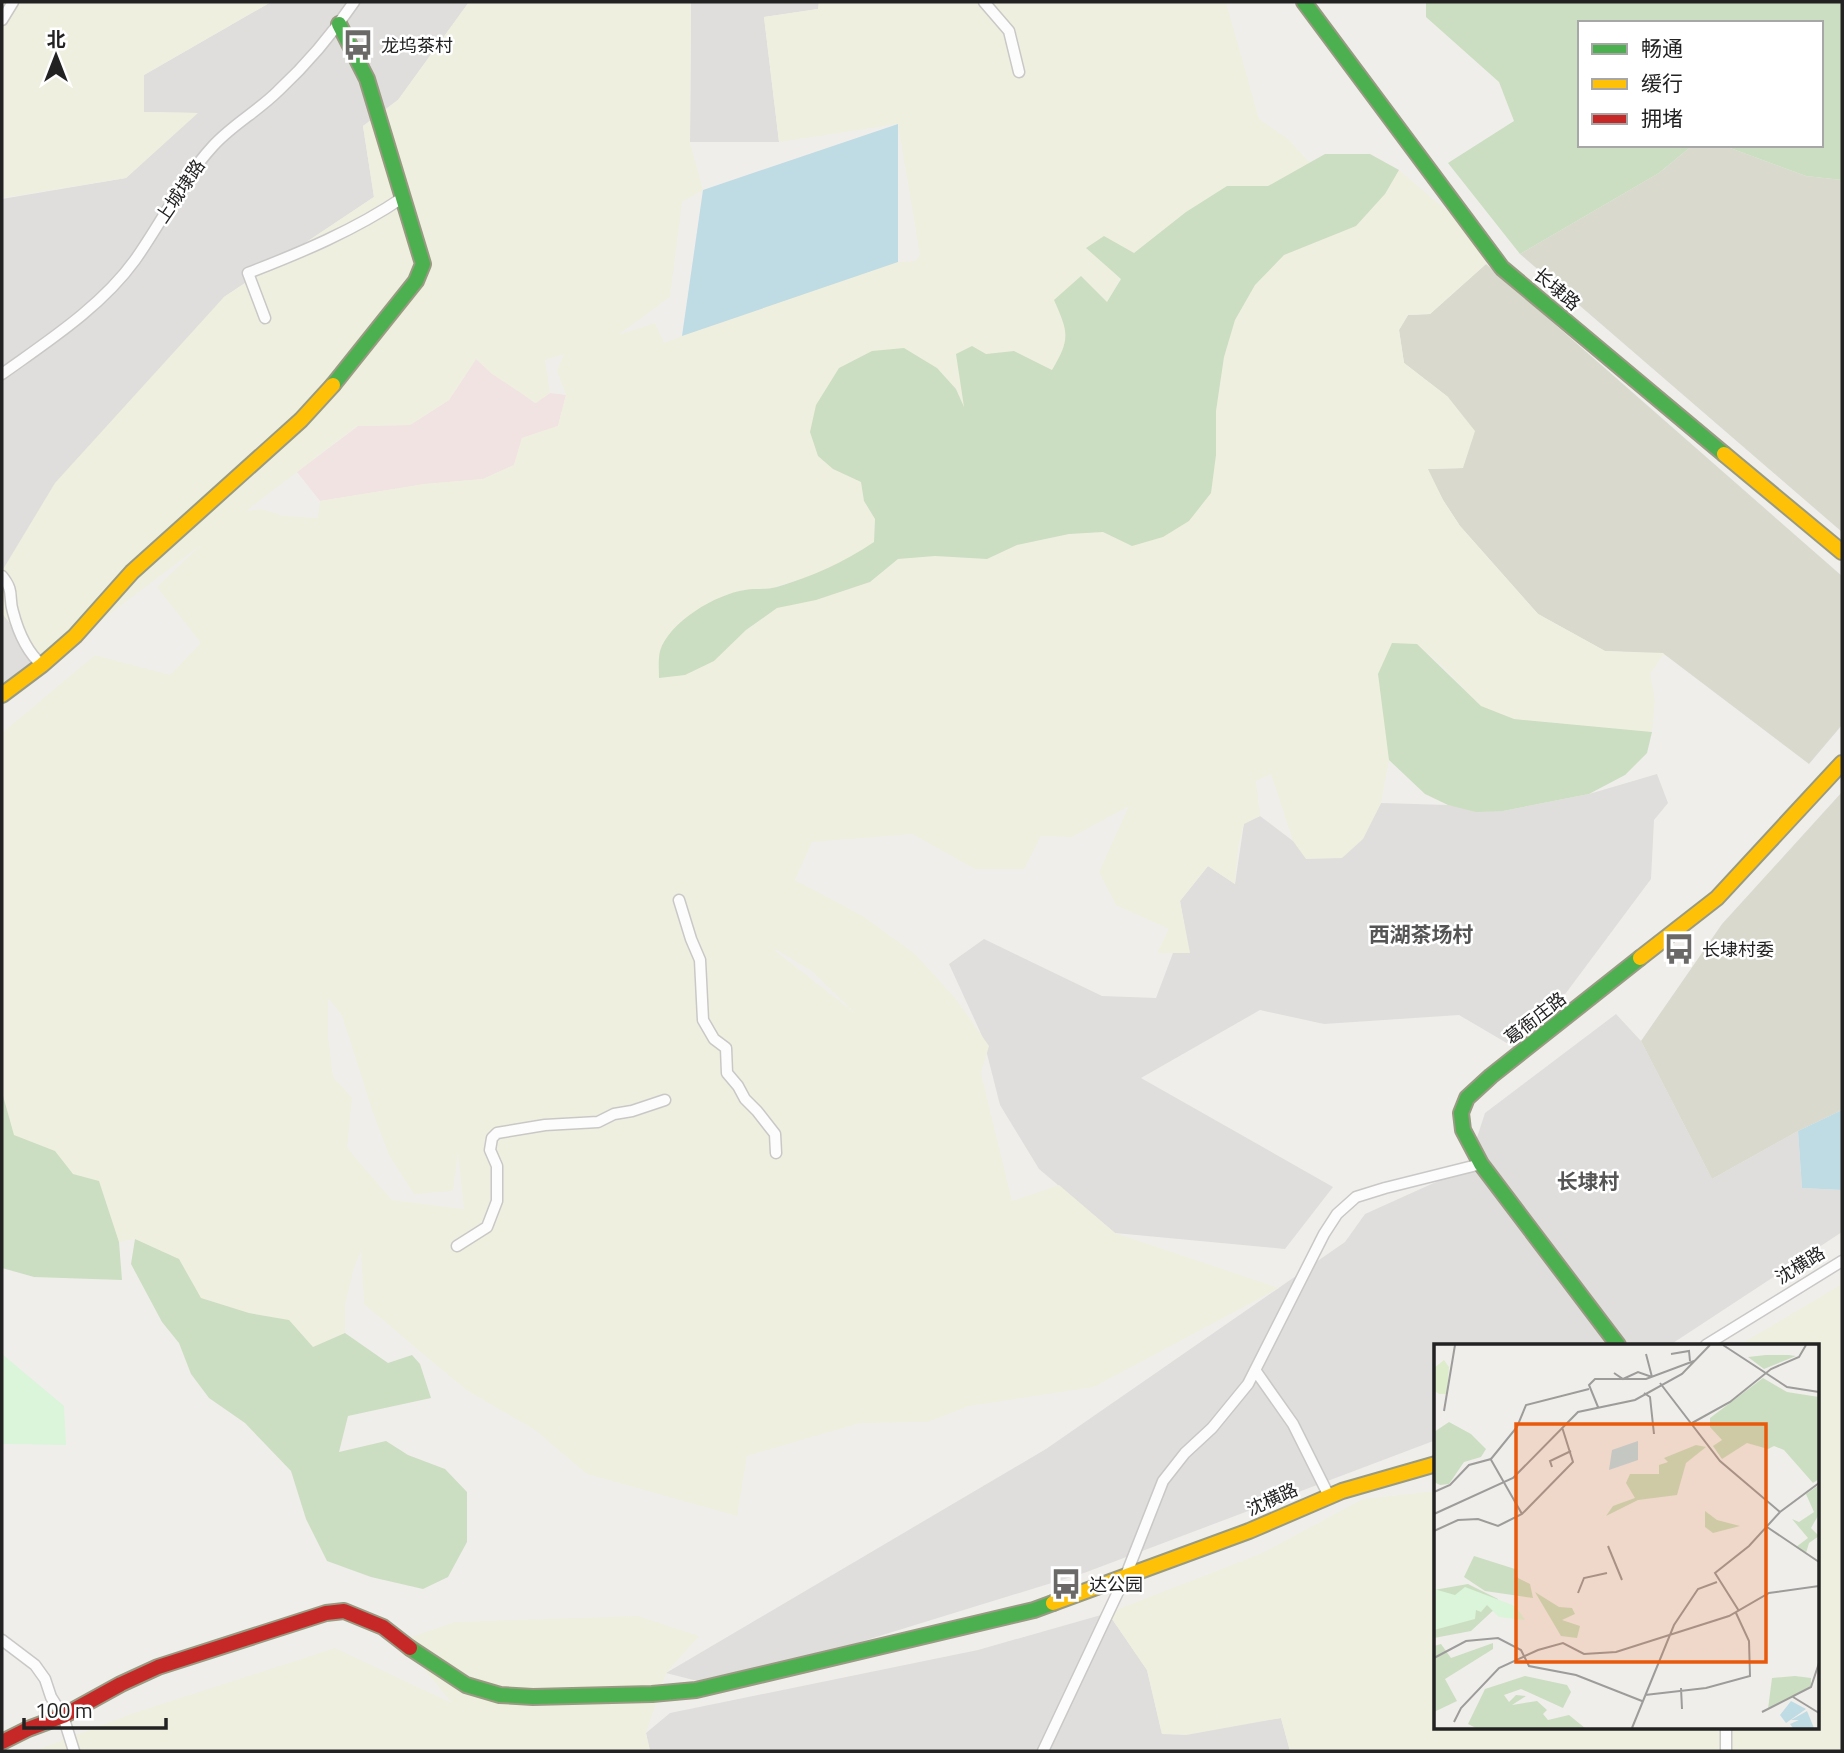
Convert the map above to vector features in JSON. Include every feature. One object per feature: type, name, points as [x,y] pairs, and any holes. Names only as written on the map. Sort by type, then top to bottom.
[{"type":"street","points":[[2,20],[13,2]]},
{"type":"street","name":"上城埭路","points":[[2,374],[72,323],[113,287],[135,260],[196,164],[219,139],[278,92],[339,24],[354,2]]},
{"type":"street","points":[[984,2],[1009,31],[1019,72]]},
{"type":"street","name":"长埭路","points":[[1304,2],[1502,268],[1842,552]]},
{"type":"street","points":[[2,695],[43,664],[96,615],[110,595],[132,572],[300,420],[334,384],[416,281],[423,264],[367,79],[339,24]]},
{"type":"street","points":[[265,318],[248,273],[280,261],[377,215],[402,198]]},
{"type":"street","points":[[2,576],[8,584],[12,596],[12,610],[26,645],[33,657],[43,664]]},
{"type":"street","name":"葛衙庄路","points":[[1617,1344],[1481,1164],[1463,1130],[1461,1113],[1467,1098],[1491,1076],[1717,898],[1842,763]]},
{"type":"street","points":[[679,900],[700,960],[703,1020],[714,1039],[726,1048],[727,1073],[775,1134],[776,1153]]},
{"type":"street","points":[[457,1246],[487,1227],[498,1201],[497,1166],[491,1150],[492,1138],[497,1133],[545,1125],[598,1122],[614,1114],[665,1100]]},
{"type":"street","points":[[1043,1751],[1126,1575],[1163,1481],[1248,1384],[1337,1213],[1356,1198],[1385,1188],[1481,1164]]},
{"type":"street","name":"沈横路","points":[[1708,1344],[1842,1261]]},
{"type":"street","points":[[1255,1370],[1293,1424],[1329,1496]]},
{"type":"street","name":"沈横路","points":[[2,1742],[28,1728],[63,1716],[158,1667],[326,1613],[344,1611],[383,1627],[433,1665],[466,1685],[499,1695],[533,1697],[652,1694],[733,1683],[1034,1610],[1249,1531],[1329,1496],[1434,1465]]},
{"type":"street","points":[[2,1640],[35,1665],[45,1678],[51,1697],[63,1716],[74,1751]]},
{"type":"street","points":[[1726,1728],[1726,1751]]},
{"type":"shaded area","points":[[271,2],[469,2],[398,100],[363,126],[374,197],[224,297],[2,571],[2,199],[126,178],[197,113],[144,112],[144,75]]},
{"type":"shaded area","points":[[691,2],[819,2],[818,9],[764,17],[779,142],[690,142]]},
{"type":"shaded area","points":[[1691,147],[1727,147],[1806,176],[1842,180],[1842,532],[1520,254],[1659,173]]},
{"type":"shaded area","points":[[1486,264],[1842,576],[1842,725],[1809,764],[1664,654],[1605,651],[1538,614],[1460,526],[1443,500],[1427,469],[1463,468],[1448,397],[1404,363],[1399,330],[1408,315],[1430,314]]},
{"type":"shaded area","points":[[476,359],[535,403],[550,393],[566,395],[558,426],[522,438],[514,465],[483,479],[425,484],[320,501],[297,472],[358,426],[410,425],[449,400]]},
{"type":"shaded area","points":[[2,613],[42,665],[2,686]]},
{"type":"shaded area","points":[[1657,774],[1668,803],[1654,820],[1651,879],[1522,1052],[1459,1015],[1324,1024],[1260,1010],[1141,1078],[1333,1187],[1285,1249],[1115,1233],[1039,1169],[1000,1105],[983,1038],[949,964],[984,939],[1102,996],[1156,998],[1173,953],[1189,952],[1180,901],[1208,866],[1235,884],[1244,823],[1260,816],[1293,841],[1372,820],[1381,803],[1448,805],[1503,811],[1589,794]]},
{"type":"shaded area","points":[[1842,792],[1842,1110],[1712,1179],[1641,1041],[1722,924]]},
{"type":"shaded area","points":[[1616,1014],[1641,1041],[1712,1179],[1798,1131],[1802,1188],[1842,1190],[1842,1232],[1672,1344],[1434,1344],[1434,1441],[1084,1573],[717,1686],[666,1673],[1046,1449],[1345,1242],[1365,1214],[1467,1168],[1485,1113]]},
{"type":"shaded area","points":[[1108,1613],[1147,1670],[1162,1734],[1281,1718],[1290,1751],[650,1751],[646,1733],[670,1713],[978,1650]]},
{"type":"green space","points":[[2,2],[271,2],[144,75],[144,112],[198,113],[126,178],[2,198]]},
{"type":"green space","points":[[469,2],[691,2],[690,142],[703,190],[682,202],[670,297],[618,335],[655,323],[664,343],[870,264],[915,261],[920,255],[898,124],[779,142],[764,17],[818,9],[819,2],[1226,2],[1259,119],[1288,139],[1310,163],[1268,186],[1227,186],[1186,212],[1134,253],[1107,303],[1067,328],[1064,351],[1052,370],[1014,351],[986,354],[965,410],[956,389],[937,368],[904,348],[833,469],[861,482],[864,501],[875,519],[874,542],[846,561],[814,575],[772,588],[743,590],[712,601],[678,624],[660,651],[746,630],[777,608],[870,582],[898,559],[935,556],[987,559],[1017,545],[1069,534],[1103,532],[1132,546],[1216,455],[1216,411],[1224,357],[1235,320],[1255,285],[1284,255],[1356,226],[1385,194],[1399,170],[1461,223],[1481,250],[1486,264],[1430,314],[1408,315],[1399,330],[1404,363],[1448,397],[1475,431],[1463,468],[1428,469],[1460,526],[1538,614],[1605,651],[1664,653],[1650,674],[1655,700],[1652,732],[1514,719],[1481,707],[1417,644],[1378,674],[1389,760],[1381,803],[1363,839],[1342,858],[1306,859],[1293,841],[1271,774],[1256,781],[1260,816],[1244,824],[1238,848],[1235,884],[1208,866],[1180,901],[1190,953],[1157,953],[1169,929],[1116,905],[1099,872],[1129,806],[1072,837],[1041,836],[1024,869],[975,869],[912,834],[812,842],[795,880],[861,915],[914,953],[955,998],[989,1046],[981,1073],[1012,1201],[1059,1185],[1115,1233],[1279,1288],[1094,1387],[969,1406],[928,1422],[860,1423],[747,1456],[737,1516],[587,1474],[535,1430],[466,1390],[364,1304],[361,1250],[345,1305],[345,1333],[313,1347],[289,1320],[249,1313],[200,1298],[179,1259],[135,1239],[119,1242],[99,1181],[73,1174],[55,1151],[13,1135],[2,1092],[2,733],[95,655],[170,675],[201,643],[157,587],[201,545],[42,665],[2,613],[2,571],[55,483],[224,297],[374,197],[363,126],[398,100]],"holes":[[[564,354],[557,371],[566,395],[558,426],[522,438],[514,465],[483,479],[425,484],[320,501],[318,518],[284,516],[261,509],[246,511],[357,426],[410,425],[449,400],[476,359],[492,374],[536,403],[550,393],[545,360]],[[774,950],[812,971],[856,1014]],[[328,998],[342,1015],[389,1155],[414,1194],[453,1191],[458,1152],[464,1209],[392,1200],[347,1148],[352,1098],[333,1077],[328,1035]]]},
{"type":"green space","points":[[1426,2],[1842,2],[1842,180],[1806,176],[1727,147],[1823,147],[1823,21],[1578,21],[1578,147],[1691,147],[1659,173],[1520,254],[1448,163],[1514,121],[1499,82],[1426,17]]},
{"type":"green space","points":[[1325,154],[1370,154],[1399,170],[1385,194],[1356,226],[1284,255],[1255,285],[1235,320],[1224,357],[1216,411],[1216,455],[1211,493],[1189,521],[1163,537],[1132,546],[1103,532],[1069,534],[1017,545],[987,559],[935,556],[898,559],[870,582],[816,600],[777,608],[746,630],[714,661],[685,675],[659,678],[659,654],[665,640],[695,611],[733,593],[773,588],[803,578],[839,563],[874,542],[875,519],[864,501],[861,482],[833,469],[818,456],[810,432],[816,405],[839,368],[872,351],[904,348],[937,368],[956,389],[964,407],[956,354],[972,346],[986,354],[1014,351],[1052,370],[1065,342],[1065,328],[1054,300],[1081,276],[1107,302],[1121,279],[1086,248],[1104,236],[1134,253],[1186,212],[1227,186],[1268,186]]},
{"type":"green space","points":[[1392,643],[1417,644],[1481,706],[1514,719],[1652,732],[1647,753],[1625,775],[1589,794],[1503,811],[1476,812],[1448,805],[1425,794],[1389,760],[1378,674]]},
{"type":"green space","points":[[2,1092],[14,1135],[55,1151],[73,1174],[99,1181],[119,1242],[122,1280],[34,1277],[2,1268]]},
{"type":"green space","points":[[135,1239],[179,1259],[201,1298],[249,1313],[289,1320],[313,1347],[345,1333],[388,1363],[412,1355],[420,1364],[431,1398],[348,1416],[339,1452],[386,1441],[408,1455],[445,1469],[467,1492],[467,1542],[448,1577],[423,1589],[371,1577],[327,1561],[306,1519],[291,1471],[245,1423],[209,1398],[191,1374],[179,1343],[162,1322],[131,1264]]},
{"type":"green space","points":[[1842,1284],[1842,1751],[1290,1751],[1281,1718],[1186,1735],[1162,1734],[1147,1670],[1108,1613],[1260,1554],[1363,1499],[1434,1491],[1434,1728],[1820,1728],[1820,1344],[1741,1344]]},
{"type":"green space","points":[[2,1354],[64,1406],[66,1445],[2,1444]]},
{"type":"green space","points":[[638,1616],[699,1636],[666,1673],[646,1733],[650,1751],[34,1751],[134,1713],[335,1648],[452,1703],[401,1641],[454,1622]]},
{"type":"water","points":[[898,124],[898,262],[682,336],[703,190]]},
{"type":"water","points":[[1842,1110],[1842,1190],[1802,1188],[1798,1131]]},
{"type":"traffic: fast","points":[[1304,2],[1502,268],[1724,454]]},
{"type":"traffic: fast","points":[[333,385],[416,281],[423,264],[367,79],[339,24]]},
{"type":"traffic: fast","points":[[1617,1344],[1481,1164],[1463,1130],[1461,1113],[1467,1098],[1491,1076],[1640,958]]},
{"type":"traffic: fast","points":[[410,1648],[466,1685],[500,1695],[533,1697],[652,1694],[696,1690],[1034,1610],[1053,1603]]},
{"type":"traffic: slow","points":[[2,695],[75,636],[132,572],[301,420],[333,385]]},
{"type":"traffic: slow","points":[[1724,454],[1842,552]]},
{"type":"traffic: slow","points":[[1640,958],[1717,898],[1842,763]]},
{"type":"traffic: slow","points":[[1053,1603],[1249,1531],[1342,1491],[1434,1465]]},
{"type":"traffic: jam","points":[[2,1742],[63,1716],[158,1667],[326,1613],[344,1611],[383,1627],[410,1648]]},
{"type":"place","name":"龙坞茶村","points":[[358,45]]},
{"type":"place","name":"长埭村委","points":[[1679,949]]},
{"type":"place","name":"达公园","points":[[1066,1584]]},
{"type":"district","name":"西湖茶场村","points":[[1421,934]]},
{"type":"district","name":"长埭村","points":[[1588,1181]]}]
